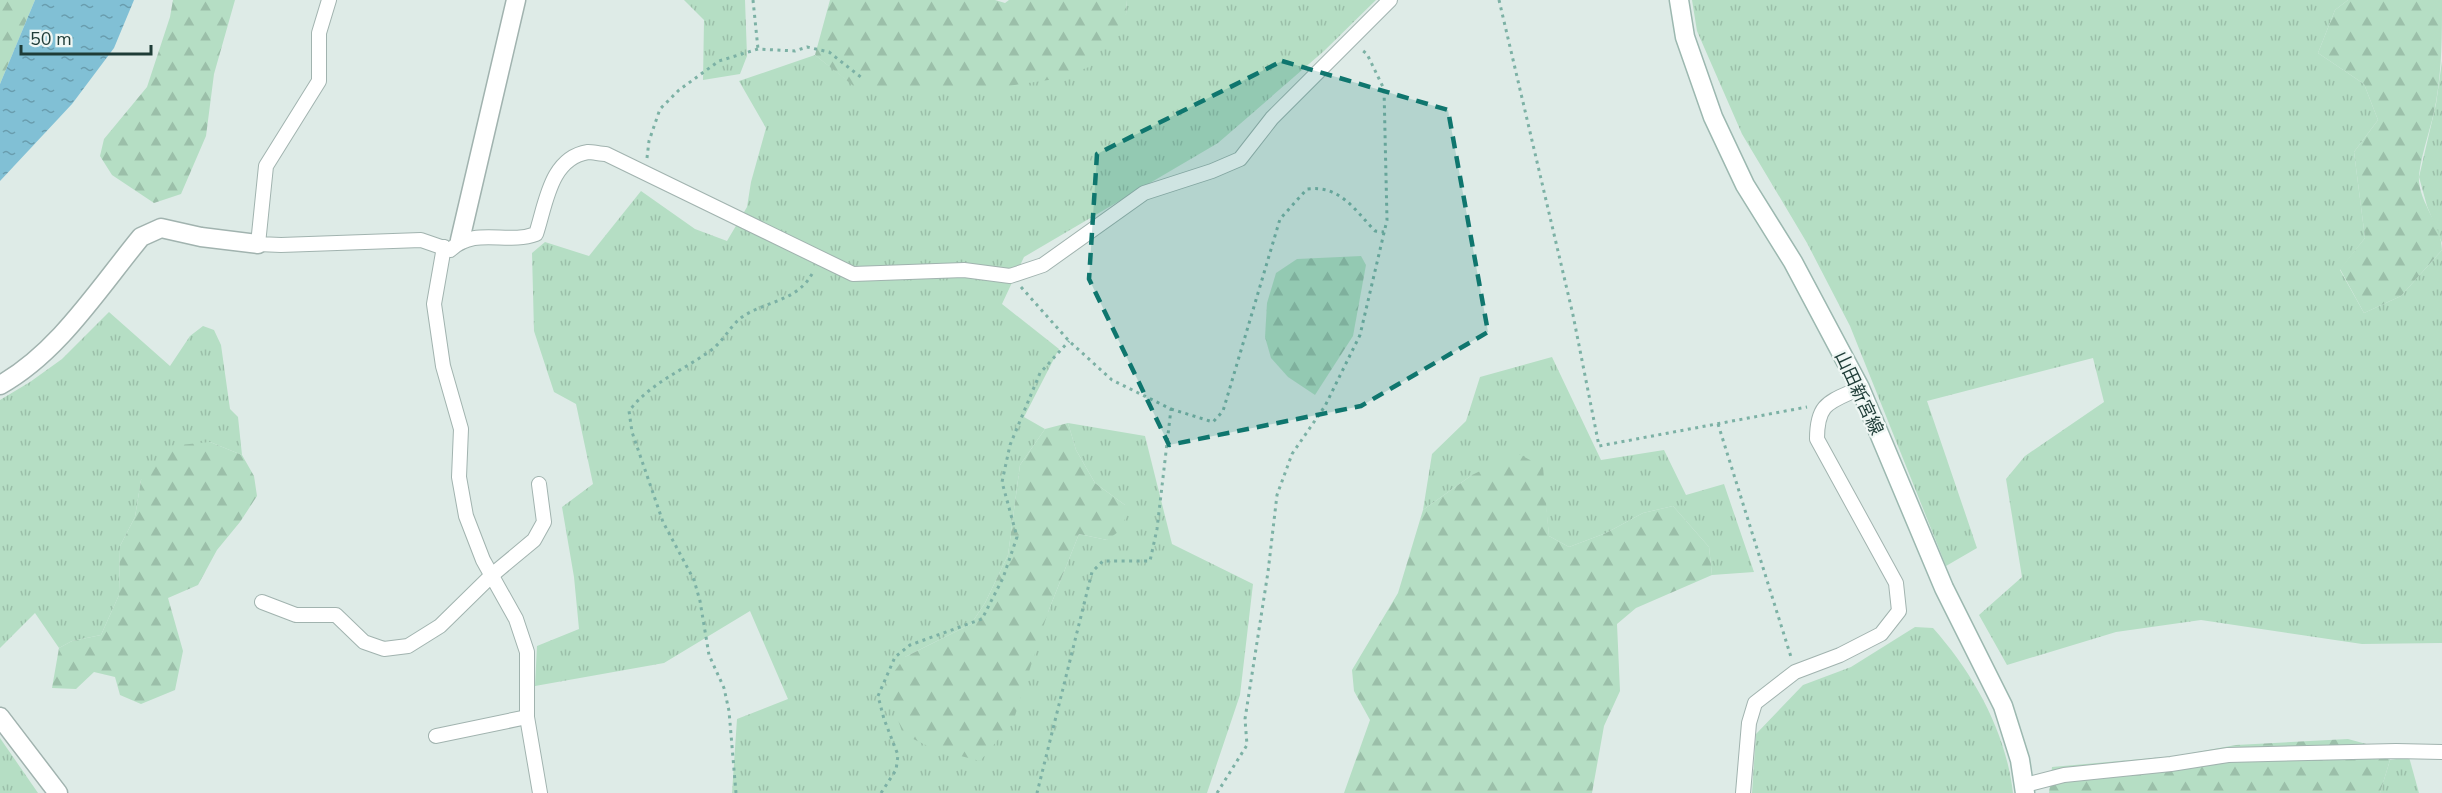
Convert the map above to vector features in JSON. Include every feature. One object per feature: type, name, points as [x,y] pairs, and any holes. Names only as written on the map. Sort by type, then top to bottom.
[{"type":"main road","points":[[452,244],[516,0]]},
{"type":"main road","name":"山田新宮線","points":[[1679,0],[1685,37],[1713,117],[1745,185],[1793,262],[1860,388],[1944,588],[2003,706],[2020,760],[2025,789]]},
{"type":"main road","points":[[0,385],[18,375],[52,345],[141,237],[161,228],[201,237],[258,244]]},
{"type":"main road","points":[[0,717],[58,793]]},
{"type":"street","points":[[329,0],[319,33],[319,81],[266,166],[258,244],[421,240],[452,244],[487,236],[522,239],[536,234],[555,173],[567,161],[588,153],[606,154],[853,274],[964,270],[1010,276],[1043,265],[1144,193],[1212,171],[1240,159],[1272,118],[1390,0]]},
{"type":"street","points":[[452,244],[434,304],[443,366],[461,429],[459,477],[466,516],[483,560],[516,619],[527,652],[527,717],[540,793]]},
{"type":"street","points":[[1743,793],[1749,723],[1755,704],[1795,672],[1840,655],[1881,634],[1899,611],[1896,583],[1817,439],[1817,420],[1829,402],[1860,388]]},
{"type":"street","points":[[262,602],[296,615],[336,615],[364,642],[384,649],[408,646],[440,626],[492,575],[534,540],[544,522],[539,484]]},
{"type":"street","points":[[436,736],[527,717]]},
{"type":"street","points":[[2025,789],[2064,775],[2171,764],[2228,755],[2442,752]]},
{"type":"path","points":[[753,0],[758,49]]},
{"type":"path","points":[[1499,0],[1573,315],[1599,446],[1829,402]]},
{"type":"path","points":[[1217,793],[1246,744],[1245,719],[1268,572],[1277,495],[1292,454],[1325,406],[1360,335],[1387,220],[1384,89],[1367,54],[1349,42]]},
{"type":"path","points":[[646,174],[649,141],[660,109],[679,90],[719,61],[758,49],[795,51],[807,47],[829,52],[862,78]]},
{"type":"path","points":[[1010,276],[1070,341],[1112,380],[1171,409],[1213,422],[1223,411],[1280,219],[1307,189],[1322,187],[1345,198],[1375,231],[1384,232]]},
{"type":"path","points":[[736,793],[729,711],[724,688],[709,655],[700,601],[694,580],[663,522],[632,432],[629,411],[641,394],[712,350],[742,318],[784,299],[809,281],[820,258]]},
{"type":"path","points":[[880,793],[896,770],[898,755],[878,696],[895,657],[910,645],[982,619],[1003,578],[1017,537],[1002,482],[1010,445],[1040,374],[1070,341]]},
{"type":"path","points":[[1037,793],[1092,572],[1103,561],[1150,561],[1157,529],[1171,409]]},
{"type":"path","points":[[1718,424],[1795,672]]},
{"type":"highlighted area","points":[[1282,61],[1448,110],[1488,332],[1361,406],[1169,445],[1089,279],[1097,154]]},
{"type":"green space","points":[[0,0],[35,0],[0,84]]},
{"type":"green space","points":[[173,0],[235,0],[214,74],[206,136],[181,194],[154,203],[112,175],[100,156],[104,139],[147,87],[170,17]]},
{"type":"green space","points":[[684,0],[745,0],[747,56],[740,74],[703,80],[704,20]]},
{"type":"green space","points":[[830,0],[995,0],[1005,3],[1009,0],[1127,0],[1126,14],[1089,67],[1055,79],[1008,86],[927,91],[856,88],[815,55]]},
{"type":"green space","points":[[1127,0],[1376,0],[1324,51],[1218,143],[1024,257],[1002,304],[1059,349],[1024,417],[1045,429],[1020,465],[1008,555],[985,603],[971,624],[905,657],[1048,612],[1079,534],[1107,540],[1125,505],[1095,483],[1076,450],[1068,423],[1145,436],[1172,544],[1253,584],[1240,695],[1207,793],[732,793],[737,719],[788,699],[750,611],[664,663],[535,686],[537,646],[579,629],[574,577],[562,507],[593,484],[576,404],[554,392],[534,331],[532,253],[545,242],[589,256],[641,191],[695,229],[727,241],[747,207],[751,182],[766,128],[739,81],[815,55],[857,88],[1126,14]]},
{"type":"green space","points":[[1692,0],[2348,0],[2335,10],[2318,53],[2364,84],[2378,120],[2354,152],[2365,238],[2340,270],[2364,313],[2401,296],[2442,250],[2442,643],[2362,644],[2201,620],[2116,632],[2007,665],[1979,615],[2022,577],[2006,479],[2025,456],[2104,402],[2093,358],[1927,401],[1977,548],[1946,566],[1850,326],[1807,243],[1742,134],[1697,31]]},
{"type":"green space","points":[[2348,0],[2442,0],[2438,89],[2422,156],[2419,185],[2438,231],[2442,250],[2401,296],[2364,313],[2340,269],[2365,238],[2354,152],[2378,120],[2364,84],[2318,53],[2335,10]]},
{"type":"green space","points":[[2442,61],[2442,243],[2427,206],[2419,177],[2436,104]]},
{"type":"green space","points":[[1361,256],[1366,265],[1353,336],[1315,395],[1288,377],[1271,358],[1265,337],[1267,303],[1276,273],[1297,259]]},
{"type":"green space","points":[[109,312],[170,366],[190,336],[203,326],[214,330],[221,345],[230,409],[238,417],[242,455],[210,442],[141,480],[135,517],[120,546],[119,595],[101,635],[72,641],[59,648],[35,613],[0,648],[0,400],[62,359]]},
{"type":"green space","points":[[1552,357],[1601,460],[1664,450],[1686,495],[1724,484],[1754,572],[1712,575],[1709,547],[1673,506],[1643,513],[1606,533],[1569,547],[1549,536],[1546,507],[1472,475],[1423,510],[1432,454],[1466,421],[1480,377]]},
{"type":"green space","points":[[1068,423],[1076,450],[1095,483],[1125,505],[1125,527],[1107,540],[1079,534],[1048,612],[1013,722],[980,761],[934,749],[903,734],[885,684],[905,657],[971,624],[985,603],[1008,555],[1020,465],[1045,429]]},
{"type":"green space","points":[[210,442],[242,455],[254,476],[257,496],[240,522],[217,550],[198,585],[168,598],[183,651],[175,690],[141,704],[120,695],[115,677],[94,672],[76,689],[52,688],[59,648],[72,641],[101,635],[119,595],[120,546],[135,517],[141,480],[169,446]]},
{"type":"green space","points":[[1517,453],[1543,467],[1549,536],[1569,547],[1606,533],[1643,513],[1673,506],[1709,547],[1712,575],[1636,608],[1617,624],[1620,691],[1604,726],[1592,793],[1344,793],[1370,720],[1354,691],[1352,670],[1398,593],[1423,510],[1472,475]]},
{"type":"green space","points":[[1915,627],[1933,628],[1974,684],[1986,705],[2003,748],[2013,793],[1752,793],[1756,734],[1803,685],[1851,667]]},
{"type":"green space","points":[[0,738],[38,793],[0,793]]},
{"type":"green space","points":[[2348,739],[2381,748],[2390,760],[2380,793],[2049,793],[2052,767],[2175,756],[2236,745]]},
{"type":"green space","points":[[2409,757],[2419,793],[2380,793],[2390,760]]},
{"type":"water","points":[[35,0],[134,0],[114,48],[72,104],[0,181],[0,84]]}]
